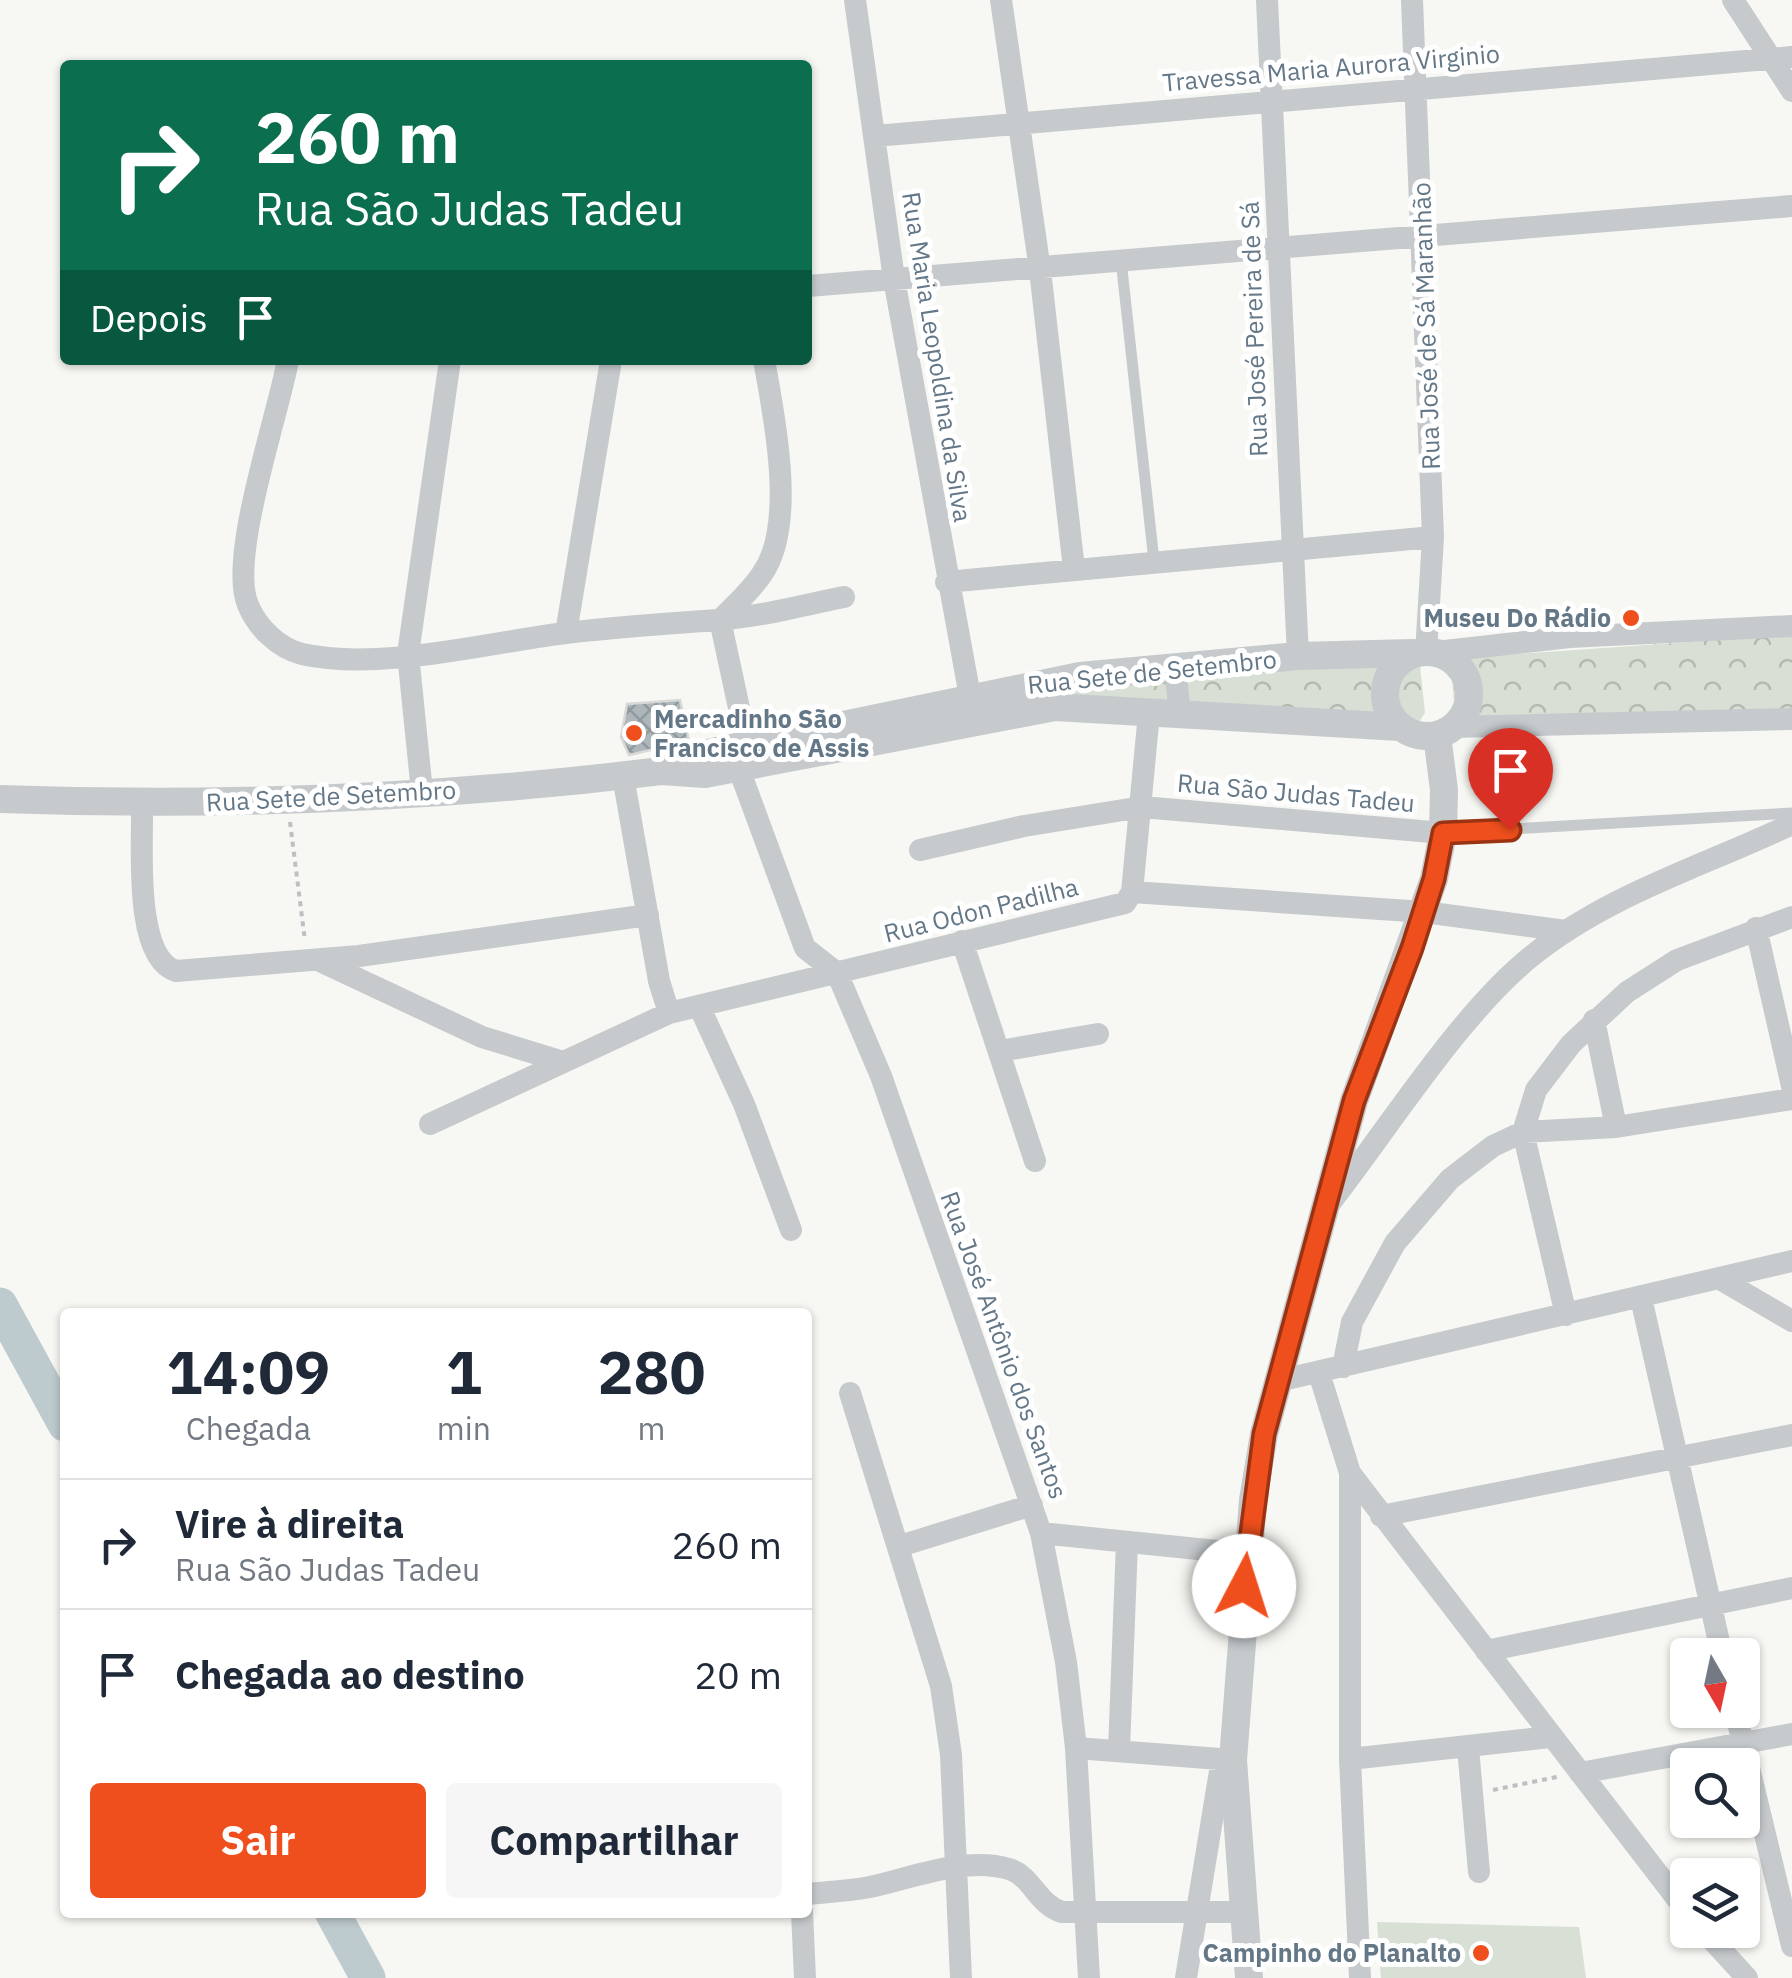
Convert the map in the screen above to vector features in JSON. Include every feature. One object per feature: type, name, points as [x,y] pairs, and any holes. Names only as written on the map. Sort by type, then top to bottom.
[{"type":"street","name":"Rua Maria Leopoldina da Silva","points":[[855,0],[894,279],[972,710]]},
{"type":"street","points":[[1001,0],[1040,270],[1074,569]]},
{"type":"street","name":"Rua José Pereira de Sá","points":[[1267,0],[1298,656]]},
{"type":"street","name":"Rua José de Sá Maranhão","points":[[1412,0],[1433,537],[1425,653]]},
{"type":"street","points":[[1732,0],[1782,58],[1792,90]]},
{"type":"street","name":"Travessa Maria Aurora Virginio","points":[[876,136],[1417,86],[1782,58]]},
{"type":"street","points":[[812,286],[1792,206]]},
{"type":"street","points":[[287,365],[246,540],[242,577],[246,603],[268,633],[287,649],[334,657],[408,654],[566,633],[720,620],[844,597]]},
{"type":"street","points":[[422,792],[408,654],[449,365]]},
{"type":"street","points":[[566,633],[609,365]]},
{"type":"street","points":[[720,620],[763,574],[777,531],[778,466],[765,365]]},
{"type":"street","points":[[946,582],[1433,537]]},
{"type":"street","name":"Rua José Antônio dos Santos","points":[[720,620],[743,757],[805,948],[836,973],[881,1076],[1041,1533],[1066,1662],[1076,1748],[1089,1978]]},
{"type":"street","points":[[1792,626],[1570,637],[1425,653],[1388,676],[1384,694],[1388,712],[1400,727],[1417,735],[1792,719]]},
{"type":"street","points":[[1186,1978],[1195,1911],[1227,1760],[1247,1554],[1264,1434],[1354,1101],[1424,912],[1443,833],[1445,731],[1466,712],[1470,694],[1466,675],[1454,660],[1425,653]]},
{"type":"street","name":"Rua Sete de Setembro","points":[[0,799],[142,804],[288,802],[624,776],[661,771],[703,754],[743,757],[1175,667],[1298,656],[1425,653]]},
{"type":"street","points":[[1175,667],[1180,715]]},
{"type":"street","name":"Rua Sete de Setembro","points":[[1039,696],[1148,713],[1400,727]]},
{"type":"street","points":[[1132,892],[1148,713]]},
{"type":"street","points":[[624,776],[669,1013]]},
{"type":"street","points":[[142,804],[149,943],[165,967],[198,971],[314,962],[648,914]]},
{"type":"street","name":"Rua São Judas Tadeu","points":[[920,850],[1024,826],[1142,807],[1443,833]]},
{"type":"street","points":[[1324,1210],[1458,1034],[1530,957],[1566,931],[1636,893],[1792,824]]},
{"type":"street","name":"Rua Odon Padilha","points":[[430,1124],[669,1013],[1124,904],[1132,892],[1424,912],[1566,931]]},
{"type":"street","points":[[1566,1315],[1523,1132],[1536,1090],[1594,1020],[1677,960],[1792,917]]},
{"type":"street","points":[[1756,928],[1792,1086]]},
{"type":"street","points":[[962,941],[1035,1161]]},
{"type":"street","points":[[314,962],[482,1037],[560,1061]]},
{"type":"street","points":[[700,1008],[744,1104],[792,1230]]},
{"type":"street","points":[[1594,1020],[1616,1127]]},
{"type":"street","points":[[1000,1051],[1098,1034]]},
{"type":"street","points":[[1343,1366],[1352,1322],[1367,1290],[1419,1212],[1470,1162],[1523,1132],[1616,1127],[1792,1098]]},
{"type":"street","points":[[1278,1382],[1792,1262]]},
{"type":"street","points":[[1720,1279],[1792,1321]]},
{"type":"street","points":[[1641,1298],[1718,1638]]},
{"type":"street","points":[[1320,1373],[1350,1473],[1350,1759],[1360,1978]]},
{"type":"street","points":[[850,1393],[900,1546],[948,1722],[961,1978]]},
{"type":"street","points":[[1381,1516],[1792,1435]]},
{"type":"street","points":[[1350,1473],[1670,1889]]},
{"type":"street","points":[[900,1546],[1032,1505]]},
{"type":"street","points":[[1041,1533],[1247,1554]]},
{"type":"street","points":[[1120,1750],[1127,1542]]},
{"type":"street","points":[[1486,1651],[1792,1588]]},
{"type":"street","points":[[1740,1728],[1785,1888],[1792,1946]]},
{"type":"street","points":[[1580,1773],[1792,1734]]},
{"type":"street","points":[[1350,1759],[1550,1737]]},
{"type":"street","points":[[1076,1748],[1227,1760]]},
{"type":"street","points":[[1468,1748],[1479,1872]]},
{"type":"street","points":[[1227,1760],[1249,1978]]},
{"type":"street","points":[[812,1894],[866,1888],[953,1868],[1011,1870],[1024,1879],[1044,1904],[1062,1912],[1244,1912]]},
{"type":"street","points":[[802,1918],[805,1978]]},
{"type":"street","points":[[1720,1948],[1747,1978]]},
{"type":"lane","points":[[1121,260],[1154,561]]},
{"type":"lane","name":"Rua São Judas Tadeu","points":[[1443,833],[1792,813]]},
{"type":"path","points":[[288,802],[314,962]]},
{"type":"path","points":[[1474,1794],[1580,1773]]},
{"type":"green space","points":[[1792,635],[1792,710],[1464,721],[1455,715],[1451,667],[1459,658]]},
{"type":"green space","points":[[1411,659],[1420,666],[1425,713],[1418,723],[1122,700],[1048,699],[1046,690]]},
{"type":"green space","name":"Campinho do Planalto","points":[[1377,1922],[1579,1927],[1586,1978],[1381,1978]]},
{"type":"building","points":[[680,700],[689,741],[629,755],[621,737],[627,704]]},
{"type":"waterway","points":[[0,1305],[60,1415]]},
{"type":"waterway","points":[[335,1918],[368,1978]]},
{"type":"place","name":"Museu Do Rádio","points":[[1631,618]]},
{"type":"place","name":"Mercadinho São Francisco de Assis","points":[[634,733]]},
{"type":"place","name":"Campinho do Planalto","points":[[1481,1953]]},
{"type":"route","points":[[1244,1586],[1264,1434],[1354,1101],[1412,948],[1434,879],[1443,833],[1510,830]]}]
